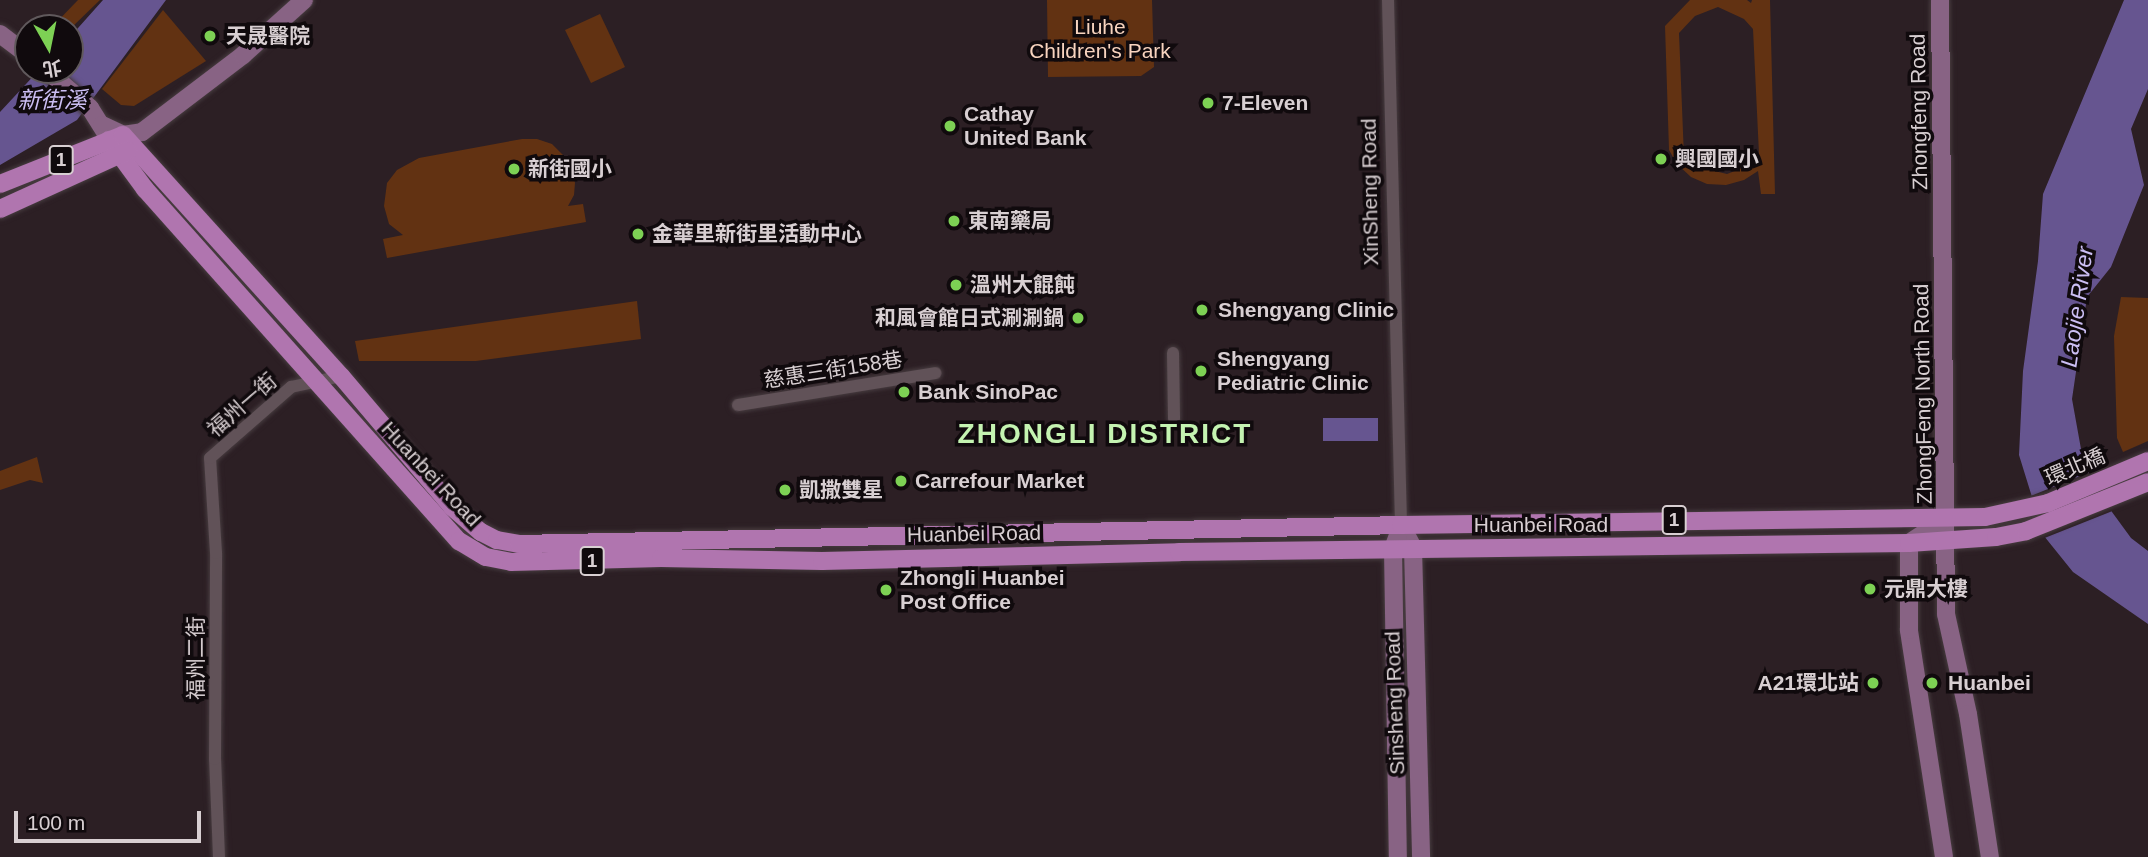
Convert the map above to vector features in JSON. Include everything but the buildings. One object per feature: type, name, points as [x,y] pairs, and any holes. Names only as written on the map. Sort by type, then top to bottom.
[{"type":"main road","points":[[62,84],[122,139],[243,55],[304,0]]},
{"type":"main road","name":"Zhongfeng Road","points":[[1940,0],[1944,223]]},
{"type":"main road","name":"1","points":[[0,184],[122,139]]},
{"type":"main road","name":"1","points":[[0,209],[122,139]]},
{"type":"main road","name":"Huanbei Road","points":[[122,139],[341,376],[452,507],[481,532],[497,540],[519,544],[1401,525],[1947,518],[1985,517],[2019,511]]},
{"type":"main road","name":"Huanbei Road","points":[[122,139],[145,189],[207,255],[314,381],[459,541],[486,557],[511,562],[661,558],[822,561],[1413,548],[1909,543],[1996,537],[2026,531]]},
{"type":"main road","name":"ZhongFeng North Road","points":[[1909,543],[1947,518],[1944,223]]},
{"type":"main road","name":"環北橋","points":[[2019,511],[2048,503],[2148,461]]},
{"type":"main road","name":"環北橋","points":[[2026,531],[2148,482]]},
{"type":"main road","points":[[1947,518],[1946,614],[1968,714],[1990,857]]},
{"type":"main road","points":[[1398,857],[1393,549],[1401,525]]},
{"type":"main road","name":"XinSheng Road","points":[[1401,525],[1413,548]]},
{"type":"main road","points":[[1909,543],[1909,630],[1944,857]]},
{"type":"main road","name":"Sinsheng Road","points":[[1413,548],[1421,857]]},
{"type":"street","name":"XinSheng Road","points":[[1388,0],[1401,525]]},
{"type":"street","points":[[1173,353],[1174,419]]},
{"type":"street","name":"慈惠三街158巷","points":[[738,405],[934,373]]},
{"type":"street","name":"福州一街","points":[[210,458],[291,387],[341,376]]},
{"type":"street","name":"福州二街","points":[[210,458],[216,552],[215,759],[219,857]]},
{"type":"street","points":[[1179,530],[1179,552]]},
{"type":"street","points":[[946,536],[947,557]]},
{"type":"green space","points":[[78,0],[100,0],[84,15],[64,14]]},
{"type":"green space","name":"Liuhe Children's Park","points":[[1047,0],[1152,0],[1154,67],[1141,76],[1048,77]]},
{"type":"green space","points":[[1690,0],[1747,0],[1751,3],[1752,0],[1770,0],[1775,194],[1761,194],[1758,171],[1744,180],[1726,185],[1707,184],[1691,177],[1677,164],[1669,150],[1665,26]],"holes":[[[1718,7],[1744,19],[1753,29],[1759,154],[1740,169],[1727,174],[1698,167],[1684,157],[1679,33],[1695,16]]]},
{"type":"green space","points":[[163,10],[206,61],[134,106],[121,105],[102,89]]},
{"type":"green space","points":[[600,14],[625,67],[591,83],[565,30]]},
{"type":"green space","points":[[522,139],[537,139],[552,144],[564,156],[572,169],[575,183],[574,195],[568,206],[583,204],[586,222],[387,258],[383,239],[403,235],[389,224],[384,206],[387,183],[397,170],[419,158]]},
{"type":"green space","points":[[2121,297],[2148,298],[2148,441],[2123,452],[2117,438],[2114,336]]},
{"type":"green space","points":[[637,301],[641,339],[476,361],[359,361],[355,341]]},
{"type":"green space","points":[[37,457],[43,483],[30,480],[0,490],[0,471]]},
{"type":"water","name":"新街溪","points":[[103,0],[166,0],[77,120],[0,165],[0,112],[26,84],[84,84],[84,21]]},
{"type":"water","name":"Laojie River","points":[[2124,0],[2148,0],[2148,89],[2131,129],[2144,185],[2111,267],[2087,297],[2072,399],[2081,449],[2112,512],[2131,538],[2148,551],[2148,624],[2073,572],[2044,536],[2019,455],[2023,371],[2038,261],[2043,194]]},
{"type":"water","points":[[1323,418],[1378,418],[1378,441],[1323,441]]},
{"type":"pier","points":[[2095,470],[2115,510],[2042,539],[2028,497]]},
{"type":"place","name":"天晟醫院","points":[[210,36]]},
{"type":"place","name":"7-Eleven","points":[[1208,103]]},
{"type":"place","name":"Cathay United Bank","points":[[950,126]]},
{"type":"place","name":"興國國小","points":[[1661,159]]},
{"type":"place","name":"新街國小","points":[[514,169]]},
{"type":"place","name":"東南藥局","points":[[954,221]]},
{"type":"place","name":"金華里新街里活動中心","points":[[638,234]]},
{"type":"place","name":"溫州大餛飩","points":[[956,285]]},
{"type":"place","name":"Shengyang Clinic","points":[[1202,310]]},
{"type":"place","name":"和風會館日式涮涮鍋","points":[[1078,318]]},
{"type":"place","name":"Shengyang Pediatric Clinic","points":[[1201,371]]},
{"type":"place","name":"Bank SinoPac","points":[[904,392]]},
{"type":"place","name":"Carrefour Market","points":[[901,481]]},
{"type":"place","name":"凱撒雙星","points":[[785,490]]},
{"type":"place","name":"元鼎大樓","points":[[1870,589]]},
{"type":"place","name":"Zhongli Huanbei Post Office","points":[[886,590]]},
{"type":"place","name":"A21環北站","points":[[1873,683]]},
{"type":"place","name":"Huanbei","points":[[1932,683]]},
{"type":"district","name":"ZHONGLI DISTRICT","points":[[1105,434]]}]
